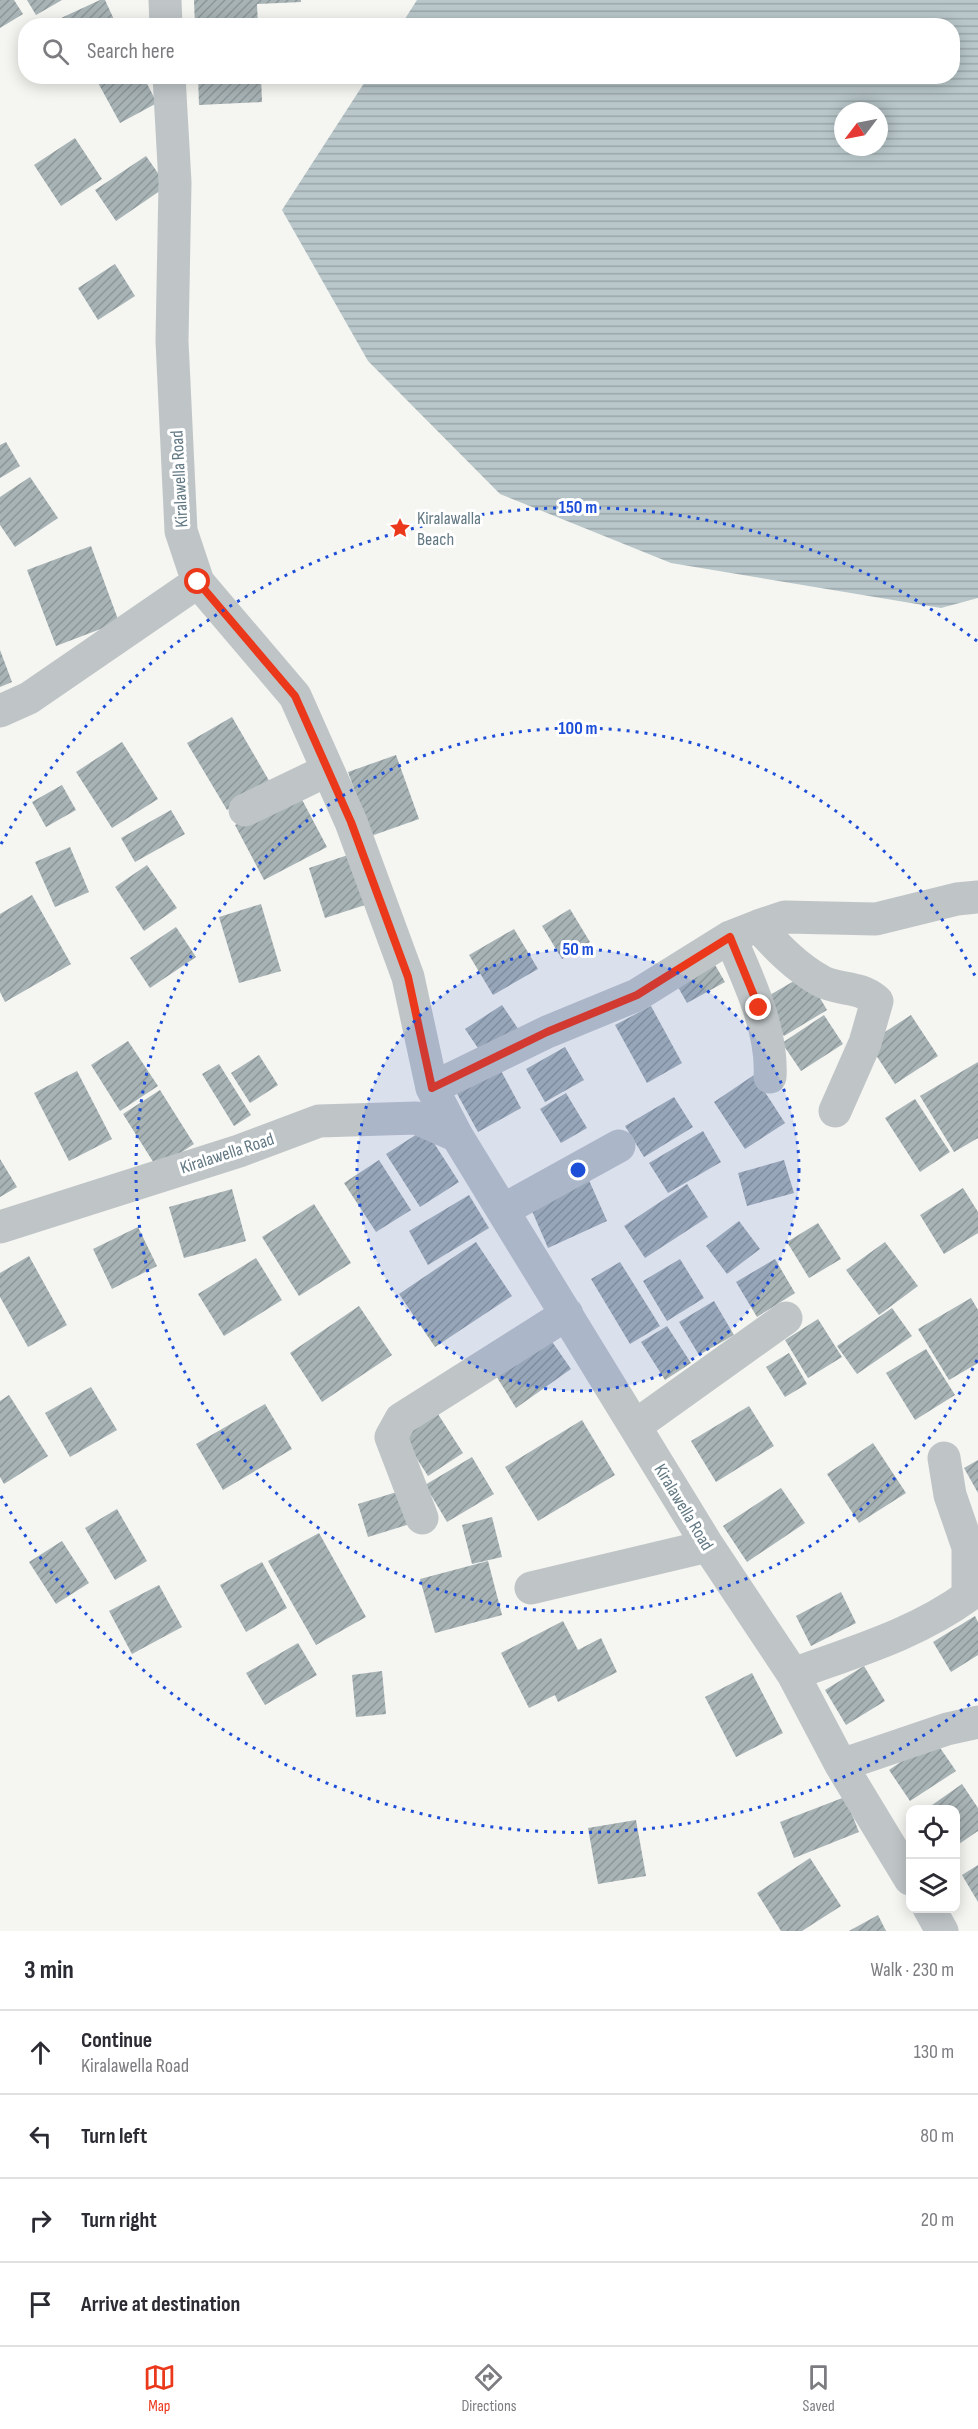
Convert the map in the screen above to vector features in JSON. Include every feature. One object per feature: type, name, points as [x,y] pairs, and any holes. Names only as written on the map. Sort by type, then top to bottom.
[{"type":"street","points":[[165,0],[166,18]]},
{"type":"street","name":"Kiralawella Road","points":[[169,84],[175,183],[172,341],[181,531],[198,582],[295,696],[351,822],[408,977],[432,1088],[457,1136],[708,1546],[793,1674],[841,1765],[906,1872]]},
{"type":"street","points":[[0,711],[29,698],[198,582]]},
{"type":"street","points":[[245,810],[328,770]]},
{"type":"street","points":[[432,1088],[547,1032],[637,995],[744,932],[785,917],[876,920],[957,899],[978,897]]},
{"type":"street","points":[[744,932],[771,1065],[770,1077]]},
{"type":"street","points":[[744,932],[823,982],[867,992],[877,1001],[865,1043],[835,1111]]},
{"type":"street","name":"Kiralawella Road","points":[[0,1227],[239,1151],[319,1121],[416,1118],[457,1136]]},
{"type":"street","points":[[503,1210],[619,1146]]},
{"type":"street","points":[[422,1518],[391,1437],[401,1419],[567,1314]]},
{"type":"street","points":[[635,1426],[786,1318]]},
{"type":"street","points":[[793,1674],[910,1631],[946,1612],[968,1596],[968,1547],[950,1495],[944,1458]]},
{"type":"street","points":[[531,1588],[708,1546]]},
{"type":"street","points":[[841,1765],[946,1729],[978,1722]]},
{"type":"street","points":[[932,1913],[942,1931]]},
{"type":"shaded area","points":[[417,0],[978,0],[978,598],[941,608],[671,563],[500,494],[368,361],[282,210],[363,84],[960,84],[960,18],[405,18]]},
{"type":"building","points":[[0,0],[14,0],[23,14],[0,28]]},
{"type":"building","points":[[27,0],[62,0],[36,15]]},
{"type":"building","points":[[100,0],[105,0],[113,18],[61,18]]},
{"type":"building","points":[[194,0],[301,0],[301,2],[257,4],[258,18],[195,18]]},
{"type":"building","points":[[99,84],[147,84],[157,103],[120,123]]},
{"type":"building","points":[[198,84],[261,84],[262,102],[199,105]]},
{"type":"building","points":[[75,138],[102,179],[61,206],[34,165]]},
{"type":"building","points":[[146,156],[167,186],[116,221],[95,190]]},
{"type":"building","points":[[115,264],[135,296],[98,320],[78,288]]},
{"type":"building","points":[[6,442],[20,466],[0,478],[0,445]]},
{"type":"building","points":[[30,477],[58,518],[15,547],[0,525],[0,497]]},
{"type":"building","points":[[91,546],[119,622],[56,646],[27,570]]},
{"type":"building","points":[[0,650],[12,682],[0,687]]},
{"type":"building","points":[[232,717],[271,784],[227,810],[187,743]]},
{"type":"building","points":[[122,742],[158,799],[112,828],[76,772]]},
{"type":"building","points":[[396,755],[419,819],[371,836],[348,772]]},
{"type":"building","points":[[62,785],[76,810],[46,827],[32,802]]},
{"type":"building","points":[[298,792],[327,847],[264,880],[235,825]]},
{"type":"building","points":[[171,810],[185,834],[135,862],[121,838]]},
{"type":"building","points":[[70,847],[89,892],[55,907],[35,862]]},
{"type":"building","points":[[351,854],[368,904],[325,918],[309,868]]},
{"type":"building","points":[[147,865],[177,908],[144,931],[115,887]]},
{"type":"building","points":[[32,895],[71,964],[5,1002],[0,992],[0,914]]},
{"type":"building","points":[[261,904],[281,971],[239,983],[219,917]]},
{"type":"building","points":[[570,909],[590,942],[562,959],[542,926]]},
{"type":"building","points":[[176,927],[196,957],[150,988],[130,958]]},
{"type":"building","points":[[514,929],[538,969],[493,995],[469,955]]},
{"type":"building","points":[[711,958],[725,982],[687,1003],[674,980]]},
{"type":"building","points":[[806,974],[827,1010],[784,1036],[763,999]]},
{"type":"building","points":[[502,1005],[519,1030],[482,1054],[465,1029]]},
{"type":"building","points":[[651,1006],[682,1063],[647,1083],[615,1025]]},
{"type":"building","points":[[824,1015],[843,1044],[801,1071],[782,1043]]},
{"type":"building","points":[[911,1015],[938,1056],[895,1084],[868,1043]]},
{"type":"building","points":[[128,1041],[158,1086],[120,1111],[91,1065]]},
{"type":"building","points":[[565,1047],[584,1080],[545,1102],[526,1069]]},
{"type":"building","points":[[259,1055],[278,1085],[250,1103],[231,1073]]},
{"type":"building","points":[[978,1062],[978,1138],[954,1152],[920,1096]]},
{"type":"building","points":[[219,1064],[251,1115],[234,1126],[202,1074]]},
{"type":"building","points":[[499,1067],[521,1108],[478,1132],[455,1090]]},
{"type":"building","points":[[77,1071],[112,1139],[69,1161],[34,1093]]},
{"type":"building","points":[[754,1075],[785,1123],[745,1149],[714,1102]]},
{"type":"building","points":[[160,1090],[194,1144],[157,1168],[123,1114]]},
{"type":"building","points":[[566,1093],[587,1128],[561,1143],[540,1109]]},
{"type":"building","points":[[674,1097],[693,1127],[644,1157],[625,1126]]},
{"type":"building","points":[[915,1099],[950,1152],[920,1172],[885,1118]]},
{"type":"building","points":[[425,1129],[459,1182],[420,1207],[386,1154]]},
{"type":"building","points":[[703,1131],[721,1162],[668,1193],[649,1163]]},
{"type":"building","points":[[0,1159],[17,1187],[0,1197]]},
{"type":"building","points":[[379,1160],[411,1210],[376,1232],[344,1183]]},
{"type":"building","points":[[784,1160],[794,1193],[747,1206],[738,1173]]},
{"type":"building","points":[[588,1178],[607,1221],[548,1248],[529,1204]]},
{"type":"building","points":[[687,1184],[708,1217],[645,1258],[624,1226]]},
{"type":"building","points":[[963,1188],[978,1212],[978,1233],[944,1254],[920,1215]]},
{"type":"building","points":[[232,1189],[246,1241],[184,1258],[169,1207]]},
{"type":"building","points":[[469,1195],[489,1228],[428,1265],[409,1231]]},
{"type":"building","points":[[314,1204],[351,1263],[299,1296],[262,1237]]},
{"type":"building","points":[[739,1221],[760,1249],[727,1274],[706,1246]]},
{"type":"building","points":[[818,1223],[841,1259],[809,1278],[787,1242]]},
{"type":"building","points":[[138,1227],[157,1266],[112,1289],[93,1249]]},
{"type":"building","points":[[476,1242],[512,1296],[435,1347],[399,1294]]},
{"type":"building","points":[[885,1242],[918,1286],[879,1315],[846,1270]]},
{"type":"building","points":[[29,1256],[67,1325],[28,1347],[0,1297],[0,1273]]},
{"type":"building","points":[[256,1258],[282,1300],[224,1336],[198,1294]]},
{"type":"building","points":[[680,1259],[704,1298],[667,1321],[643,1281]]},
{"type":"building","points":[[775,1259],[795,1293],[757,1317],[736,1282]]},
{"type":"building","points":[[620,1262],[660,1326],[630,1344],[591,1279]]},
{"type":"building","points":[[971,1298],[978,1310],[978,1363],[949,1380],[918,1329]]},
{"type":"building","points":[[714,1301],[734,1335],[699,1355],[679,1322]]},
{"type":"building","points":[[359,1306],[392,1355],[322,1402],[290,1353]]},
{"type":"building","points":[[892,1308],[912,1336],[857,1374],[837,1346]]},
{"type":"building","points":[[818,1319],[842,1357],[808,1378],[785,1340]]},
{"type":"building","points":[[667,1326],[691,1363],[665,1380],[641,1342]]},
{"type":"building","points":[[546,1333],[571,1369],[516,1408],[493,1371]]},
{"type":"building","points":[[926,1349],[955,1395],[915,1420],[886,1373]]},
{"type":"building","points":[[789,1353],[807,1384],[785,1397],[766,1367]]},
{"type":"building","points":[[91,1387],[117,1430],[70,1457],[45,1413]]},
{"type":"building","points":[[9,1395],[48,1456],[4,1484],[0,1477],[0,1401]]},
{"type":"building","points":[[265,1404],[292,1449],[223,1490],[196,1444]]},
{"type":"building","points":[[749,1406],[774,1446],[716,1482],[691,1441]]},
{"type":"building","points":[[436,1411],[463,1453],[428,1476],[401,1434]]},
{"type":"building","points":[[582,1420],[615,1475],[538,1521],[505,1467]]},
{"type":"building","points":[[873,1443],[906,1493],[859,1523],[827,1474]]},
{"type":"building","points":[[472,1457],[494,1494],[447,1522],[425,1485]]},
{"type":"building","points":[[978,1460],[978,1493],[964,1468]]},
{"type":"building","points":[[781,1488],[805,1523],[747,1562],[723,1526]]},
{"type":"building","points":[[400,1491],[410,1524],[368,1537],[358,1504]]},
{"type":"building","points":[[117,1509],[147,1561],[115,1580],[85,1528]]},
{"type":"building","points":[[492,1517],[502,1557],[472,1564],[462,1525]]},
{"type":"building","points":[[319,1533],[366,1617],[316,1645],[268,1561]]},
{"type":"building","points":[[62,1541],[89,1583],[56,1604],[29,1562]]},
{"type":"building","points":[[488,1561],[502,1615],[435,1633],[420,1579]]},
{"type":"building","points":[[262,1562],[287,1608],[246,1632],[220,1585]]},
{"type":"building","points":[[159,1585],[182,1627],[132,1654],[109,1611]]},
{"type":"building","points":[[841,1592],[856,1623],[811,1646],[796,1616]]},
{"type":"building","points":[[975,1616],[978,1622],[978,1655],[951,1672],[933,1642]]},
{"type":"building","points":[[563,1621],[578,1650],[601,1638],[617,1672],[558,1702],[555,1695],[529,1708],[501,1653]]},
{"type":"building","points":[[298,1643],[317,1675],[265,1705],[246,1673]]},
{"type":"building","points":[[864,1666],[885,1701],[846,1725],[825,1690]]},
{"type":"building","points":[[382,1671],[386,1714],[356,1717],[352,1675]]},
{"type":"building","points":[[752,1673],[783,1733],[736,1757],[705,1697]]},
{"type":"building","points":[[934,1739],[956,1771],[910,1801],[889,1770]]},
{"type":"building","points":[[962,1784],[978,1808],[978,1831],[960,1843],[960,1805],[932,1805]]},
{"type":"building","points":[[845,1797],[859,1832],[794,1858],[780,1822]]},
{"type":"building","points":[[636,1820],[646,1876],[598,1884],[588,1828]]},
{"type":"building","points":[[810,1858],[841,1906],[802,1931],[781,1931],[757,1893]]},
{"type":"building","points":[[978,1865],[978,1902],[962,1875]]},
{"type":"building","points":[[878,1915],[886,1931],[849,1931]]},
{"type":"place","name":"Kiralawalla Beach","points":[[400,528]]},
{"type":"route","points":[[198,582],[295,696],[351,822],[408,977],[432,1088],[547,1032],[637,995],[730,937],[759,1008]]}]
